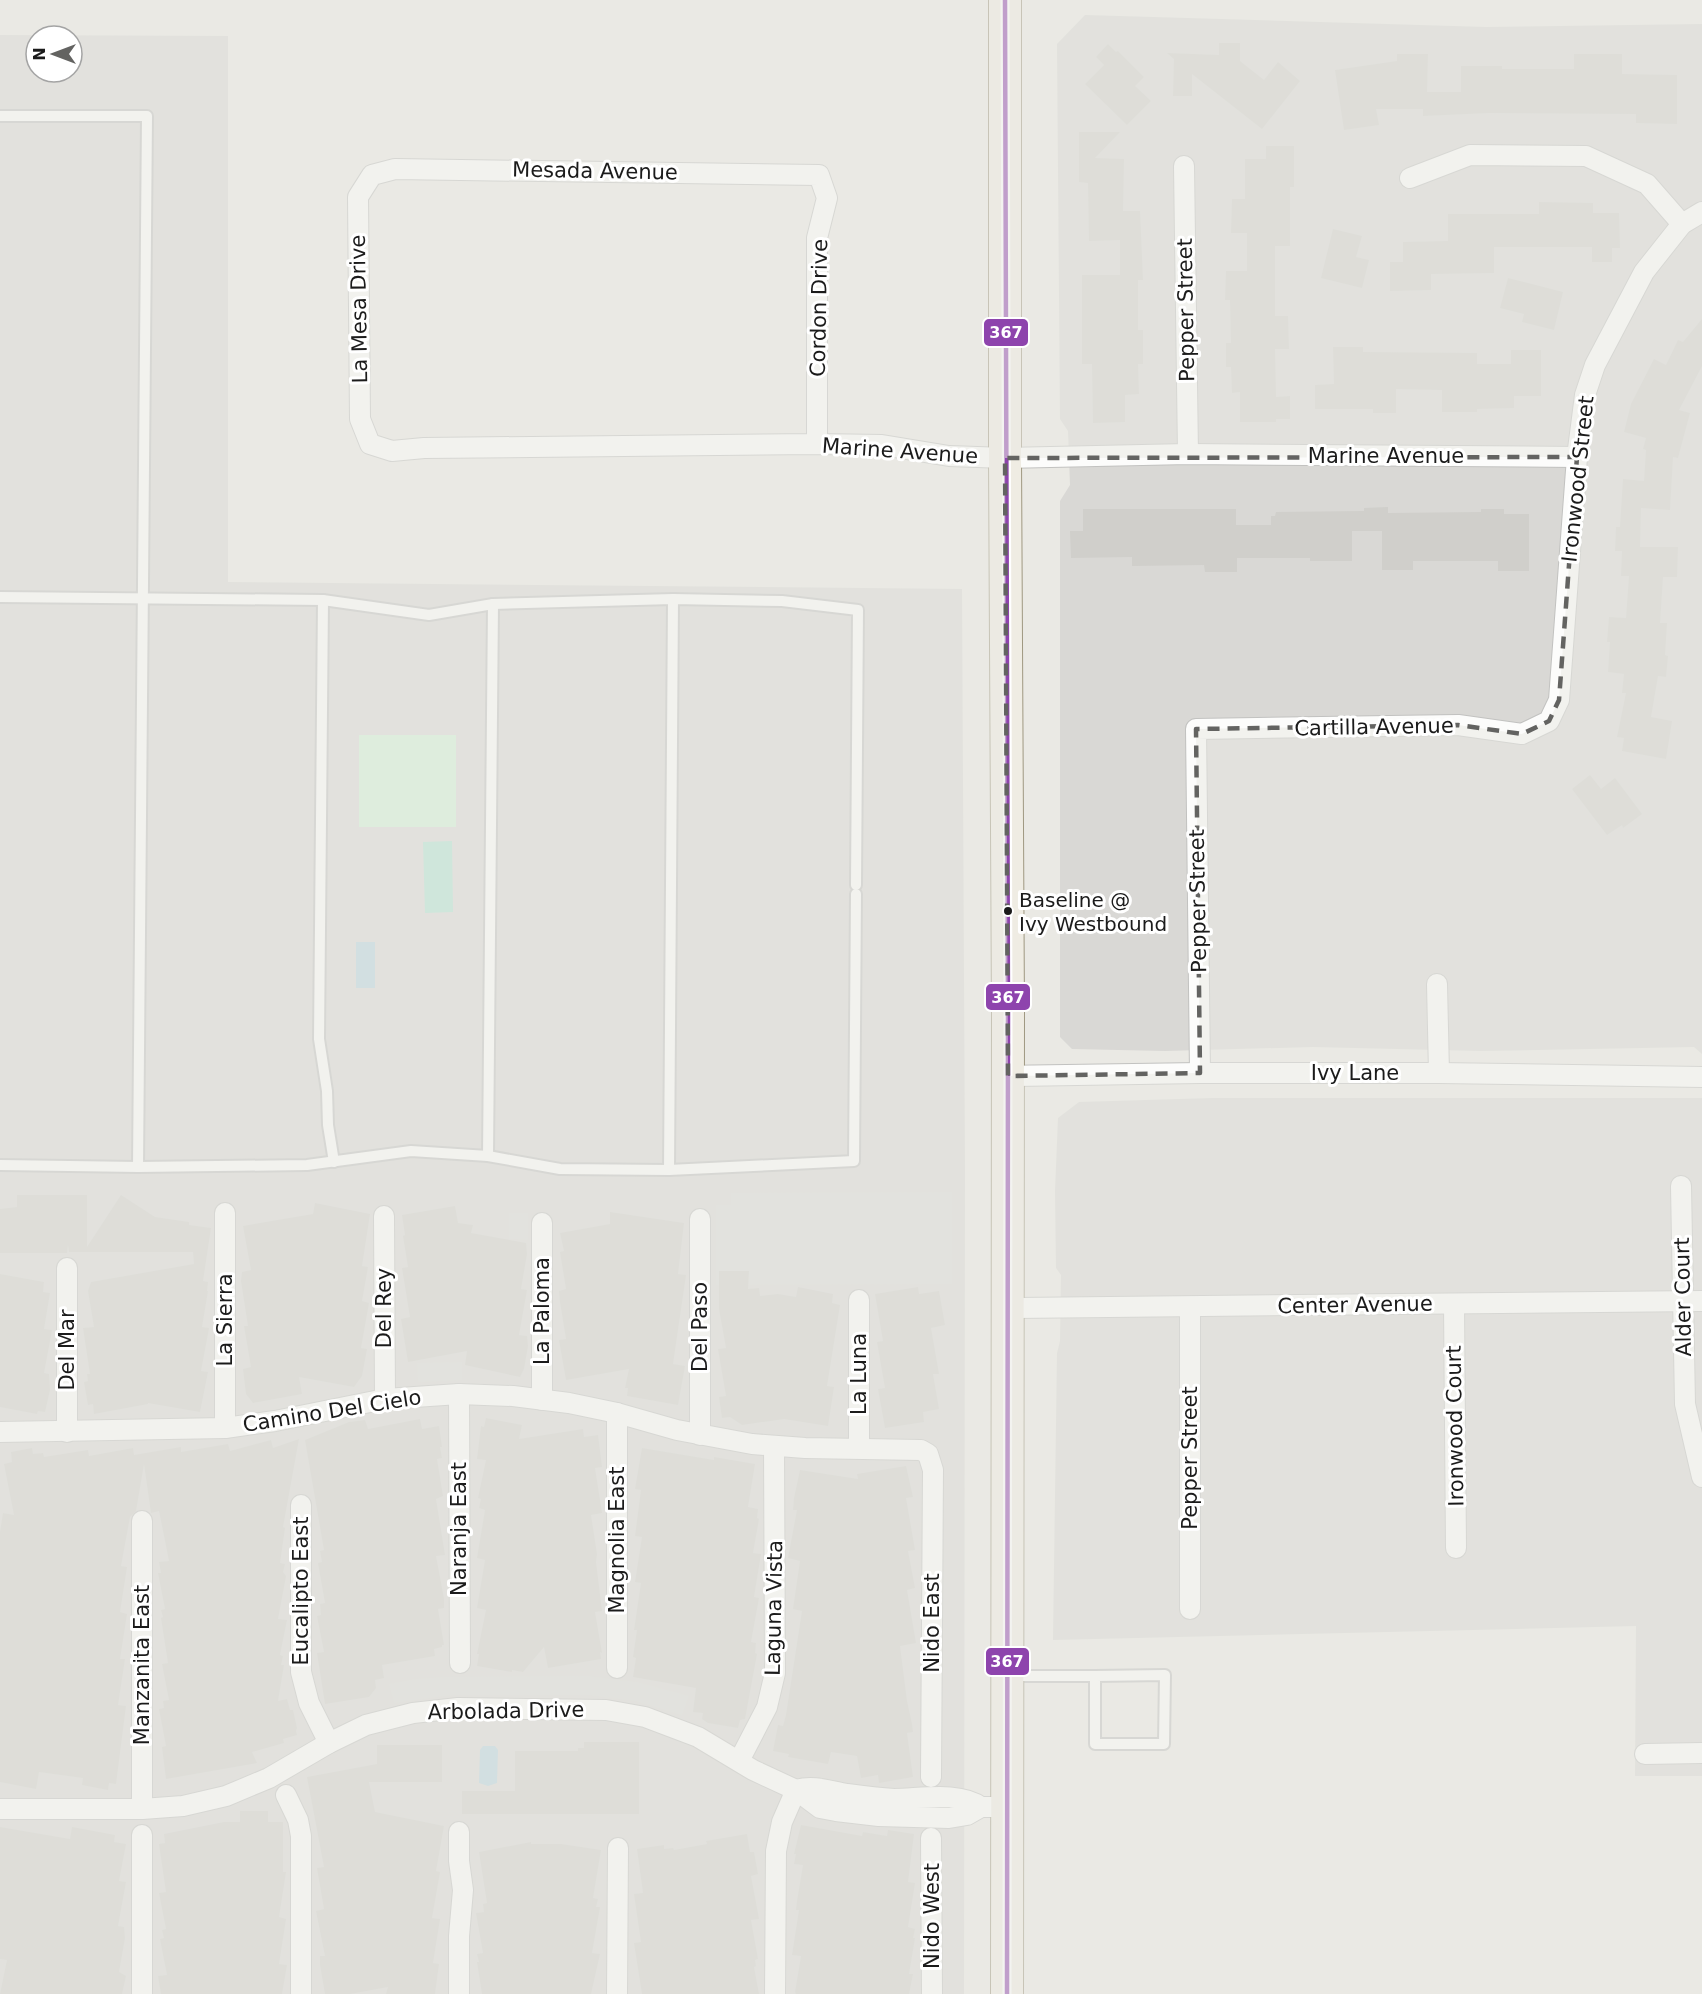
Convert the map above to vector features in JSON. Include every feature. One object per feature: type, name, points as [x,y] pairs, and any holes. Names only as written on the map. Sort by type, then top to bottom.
[{"type":"main road","points":[[1005,0],[1008,1076],[1006,1676],[993,1807],[1007,1994]]},
{"type":"street","points":[[1410,178],[1470,155],[1586,156],[1647,184],[1682,224],[1702,212]]},
{"type":"street","name":"Pepper Street","points":[[1184,166],[1188,454]]},
{"type":"street","name":"Mesada Avenue","points":[[372,175],[395,169],[819,175]]},
{"type":"street","name":"La Mesa Drive","points":[[370,444],[360,419],[358,197],[372,175]]},
{"type":"street","name":"Cordon Drive","points":[[818,444],[818,238],[827,198],[819,175]]},
{"type":"street","name":"Ironwood Street","points":[[1549,721],[1559,700],[1576,457],[1585,394],[1595,365],[1644,272],[1682,224]]},
{"type":"street","name":"Marine Avenue","points":[[370,444],[392,451],[424,448],[882,445],[949,456],[1005,458],[1188,454],[1576,457]]},
{"type":"street","name":"Cartilla Avenue","points":[[1196,729],[1458,725],[1522,734],[1549,721]]},
{"type":"street","name":"Pepper Street","points":[[1196,729],[1200,1073]]},
{"type":"street","points":[[1437,984],[1439,1073]]},
{"type":"street","name":"Ivy Lane","points":[[1008,1076],[1439,1073],[1702,1077]]},
{"type":"street","name":"Alder Court","points":[[1681,1186],[1692,1301],[1685,1404],[1702,1477]]},
{"type":"street","name":"La Sierra","points":[[225,1213],[225,1428]]},
{"type":"street","name":"Del Rey","points":[[384,1216],[385,1399]]},
{"type":"street","name":"Del Paso","points":[[700,1219],[700,1435]]},
{"type":"street","name":"La Paloma","points":[[542,1223],[542,1400]]},
{"type":"street","name":"Del Mar","points":[[67,1268],[67,1432]]},
{"type":"street","name":"La Luna","points":[[859,1300],[859,1448]]},
{"type":"street","name":"Center Avenue","points":[[1008,1308],[1692,1301]]},
{"type":"street","name":"Ironwood Court","points":[[1454,1304],[1456,1548]]},
{"type":"street","name":"Pepper Street","points":[[1190,1307],[1190,1609]]},
{"type":"street","name":"Camino Del Cielo","points":[[0,1432],[225,1428],[275,1421],[385,1399],[459,1394],[569,1403],[700,1435],[774,1446],[921,1450],[928,1454],[933,1470]]},
{"type":"street","name":"Naranja East","points":[[459,1394],[460,1663]]},
{"type":"street","name":"Magnolia East","points":[[617,1413],[617,1668]]},
{"type":"street","name":"Laguna Vista","points":[[739,1761],[767,1707],[775,1673],[774,1446]]},
{"type":"street","name":"Nido East","points":[[932,1777],[933,1470]]},
{"type":"street","name":"Eucalipto East","points":[[301,1505],[301,1672],[309,1703],[329,1743]]},
{"type":"street","name":"Manzanita East","points":[[142,1521],[142,1809]]},
{"type":"street","name":"Arbolada Drive","points":[[0,1809],[142,1809],[183,1806],[226,1796],[269,1778],[329,1743],[366,1725],[426,1711],[458,1708],[606,1710],[645,1717],[683,1730],[796,1790],[806,1787],[893,1799],[960,1798],[993,1807]]},
{"type":"street","points":[[1645,1754],[1702,1754]]},
{"type":"street","points":[[775,1994],[776,1851],[782,1822],[796,1790],[820,1808],[865,1815],[958,1818],[993,1807]]},
{"type":"street","points":[[286,1795],[298,1820],[301,1836],[301,1994]]},
{"type":"street","points":[[459,1832],[459,1861],[463,1890],[459,1936],[459,1994]]},
{"type":"street","points":[[142,1835],[142,1994]]},
{"type":"street","name":"Nido West","points":[[932,1838],[932,1994]]},
{"type":"street","points":[[617,1994],[618,1848]]},
{"type":"lane","points":[[0,116],[147,116],[138,1167]]},
{"type":"lane","points":[[0,597],[322,600],[429,615],[493,604],[673,599],[782,601],[858,610],[854,1161],[669,1170],[560,1169],[488,1155],[411,1151],[307,1165],[138,1167],[0,1165]]},
{"type":"lane","points":[[669,1170],[673,599]]},
{"type":"lane","points":[[322,600],[319,1039],[334,1162]]},
{"type":"lane","points":[[488,1155],[493,604]]},
{"type":"lane","points":[[1006,1676],[1165,1675],[1164,1744],[1095,1744],[1095,1676]]},
{"type":"highlighted area","points":[[1577,457],[1559,700],[1549,721],[1522,734],[1458,725],[1196,729],[1200,1073],[1008,1076],[1005,458]]},
{"type":"shaded area","points":[[1085,15],[1486,27],[1702,24],[1702,1054],[1694,1047],[1481,1051],[1313,1047],[1165,1051],[1072,1049],[1060,1037],[1060,501],[1070,485],[1068,431],[1060,419],[1057,44]]},
{"type":"shaded area","points":[[0,35],[24,35],[24,84],[84,84],[84,35],[228,36],[228,582],[962,589],[965,1170],[964,1994],[0,1994]]},
{"type":"shaded area","points":[[1213,1098],[1702,1098],[1702,1776],[1635,1776],[1636,1626],[1053,1640],[1057,1353],[1060,1341],[1061,1275],[1056,1268],[1055,1191],[1058,1118],[1079,1102]]},
{"type":"shaded area","points":[[952,1192],[952,1284],[716,1285],[716,1205],[731,1205],[731,1193]]},
{"type":"shaded area","points":[[509,1213],[528,1213],[528,1240],[509,1239]]},
{"type":"shaded area","points":[[462,1362],[462,1380],[418,1382],[417,1363]]},
{"type":"shaded area","points":[[587,1676],[637,1682],[689,1696],[682,1715],[635,1701],[588,1695],[452,1695],[394,1703],[389,1684],[446,1677]]},
{"type":"green space","points":[[359,735],[456,735],[456,827],[359,827]]},
{"type":"green space","points":[[452,841],[453,912],[425,913],[423,842]]},
{"type":"water","points":[[356,942],[375,942],[375,988],[356,988]]},
{"type":"water","points":[[483,1746],[495,1746],[498,1750],[497,1783],[488,1786],[479,1783],[480,1750]]},
{"type":"building","points":[[1219,43],[1240,43],[1240,61],[1264,80],[1278,62],[1300,81],[1262,129],[1192,74],[1192,96],[1173,96],[1174,59],[1167,53],[1219,55]]},
{"type":"building","points":[[1108,44],[1144,77],[1135,86],[1151,101],[1127,125],[1085,84],[1104,65],[1096,57]]},
{"type":"building","points":[[1397,54],[1428,54],[1427,92],[1461,92],[1461,66],[1502,66],[1502,69],[1574,69],[1574,54],[1622,54],[1622,74],[1677,75],[1677,124],[1636,123],[1636,114],[1489,113],[1423,116],[1423,109],[1376,109],[1379,125],[1344,130],[1335,70],[1397,61]]},
{"type":"building","points":[[1079,132],[1120,132],[1095,158],[1124,159],[1123,211],[1140,211],[1143,280],[1138,280],[1138,330],[1143,330],[1143,364],[1138,364],[1139,394],[1125,395],[1125,422],[1093,423],[1092,364],[1082,364],[1082,275],[1120,275],[1120,240],[1089,241],[1088,183],[1079,182]]},
{"type":"building","points":[[1266,146],[1294,146],[1294,187],[1290,187],[1290,246],[1275,246],[1275,316],[1288,316],[1289,349],[1275,349],[1276,397],[1290,396],[1290,419],[1276,419],[1276,422],[1240,422],[1240,392],[1232,393],[1231,367],[1226,367],[1226,343],[1231,343],[1230,300],[1225,300],[1226,271],[1247,271],[1247,233],[1231,233],[1232,199],[1245,199],[1245,159],[1266,159]]},
{"type":"building","points":[[1539,202],[1593,203],[1593,213],[1619,213],[1620,248],[1612,248],[1612,262],[1592,262],[1592,247],[1494,247],[1494,273],[1431,274],[1431,290],[1390,291],[1390,262],[1403,262],[1403,242],[1448,241],[1448,214],[1539,214]]},
{"type":"building","points":[[1333,229],[1362,236],[1356,257],[1369,260],[1362,288],[1321,278]]},
{"type":"building","points":[[1508,278],[1563,292],[1554,330],[1522,322],[1524,314],[1500,308]]},
{"type":"building","points":[[1702,319],[1702,366],[1679,410],[1690,413],[1678,458],[1673,457],[1670,510],[1641,508],[1640,547],[1678,547],[1677,577],[1663,577],[1660,623],[1667,623],[1665,655],[1668,656],[1666,677],[1658,676],[1651,717],[1672,721],[1666,759],[1622,751],[1624,738],[1617,737],[1626,693],[1622,693],[1624,674],[1608,672],[1610,642],[1607,642],[1609,617],[1626,618],[1629,576],[1621,576],[1622,551],[1615,551],[1616,527],[1620,527],[1623,479],[1644,481],[1646,450],[1643,449],[1646,438],[1624,432],[1631,404],[1654,359],[1666,365],[1678,340],[1683,342]]},
{"type":"building","points":[[1333,347],[1363,347],[1363,352],[1477,353],[1477,364],[1511,364],[1511,350],[1541,350],[1541,396],[1514,396],[1514,408],[1477,409],[1477,412],[1442,412],[1442,390],[1396,389],[1396,413],[1373,413],[1373,409],[1315,409],[1315,385],[1334,384]]},
{"type":"building","points":[[1388,507],[1388,513],[1481,512],[1481,509],[1504,509],[1504,514],[1529,514],[1529,571],[1498,571],[1498,561],[1413,561],[1413,570],[1382,570],[1382,531],[1352,531],[1352,561],[1310,561],[1310,558],[1237,558],[1237,572],[1205,572],[1204,565],[1132,566],[1132,557],[1071,558],[1070,531],[1083,531],[1083,509],[1236,509],[1236,525],[1271,525],[1271,516],[1275,516],[1276,512],[1364,511],[1364,508]]},
{"type":"building","points":[[1590,775],[1601,789],[1615,778],[1642,814],[1623,828],[1622,825],[1607,835],[1572,789]]},
{"type":"building","points":[[17,1195],[87,1195],[87,1247],[121,1195],[155,1217],[211,1228],[203,1281],[208,1282],[208,1291],[202,1327],[209,1328],[201,1371],[208,1372],[200,1412],[148,1403],[94,1414],[93,1404],[88,1405],[84,1382],[88,1381],[87,1374],[90,1374],[83,1328],[94,1327],[88,1291],[91,1282],[194,1264],[193,1252],[69,1252],[68,1245],[67,1253],[0,1253],[0,1209],[17,1207]]},
{"type":"building","points":[[315,1203],[370,1214],[362,1266],[368,1267],[362,1301],[369,1303],[361,1348],[367,1349],[362,1376],[354,1387],[299,1377],[302,1394],[253,1403],[246,1394],[243,1369],[251,1367],[244,1326],[248,1326],[241,1281],[242,1272],[251,1270],[243,1226],[313,1214]]},
{"type":"building","points":[[455,1206],[458,1223],[473,1225],[471,1233],[526,1243],[527,1254],[521,1289],[527,1290],[519,1335],[527,1336],[528,1346],[524,1369],[520,1377],[465,1365],[467,1351],[408,1362],[401,1319],[410,1317],[402,1268],[408,1267],[402,1215]]},
{"type":"building","points":[[610,1212],[684,1223],[678,1274],[686,1275],[673,1364],[685,1366],[678,1405],[627,1396],[628,1388],[625,1388],[629,1369],[566,1380],[559,1340],[566,1339],[559,1291],[566,1289],[560,1252],[564,1251],[560,1233],[610,1224]]},
{"type":"building","points":[[719,1271],[749,1271],[748,1289],[759,1288],[760,1296],[778,1294],[796,1297],[798,1287],[833,1294],[832,1303],[840,1305],[827,1386],[834,1387],[828,1426],[784,1419],[742,1425],[730,1417],[722,1418],[719,1397],[726,1396],[718,1349],[726,1348],[719,1309]]},
{"type":"building","points":[[0,1274],[44,1282],[43,1292],[50,1293],[44,1329],[52,1330],[44,1373],[49,1374],[50,1390],[45,1412],[38,1411],[37,1414],[0,1407]]},
{"type":"building","points":[[918,1287],[919,1294],[939,1291],[945,1325],[931,1328],[939,1374],[933,1374],[939,1409],[923,1412],[924,1422],[885,1428],[878,1389],[885,1388],[877,1342],[883,1341],[875,1294]]},
{"type":"building","points":[[486,1418],[522,1425],[519,1439],[583,1429],[584,1437],[598,1435],[602,1467],[595,1468],[602,1513],[591,1515],[602,1611],[595,1612],[601,1659],[548,1668],[544,1647],[523,1672],[477,1666],[479,1654],[477,1654],[486,1610],[477,1608],[485,1560],[477,1558],[485,1510],[479,1508],[481,1499],[478,1498],[486,1460],[477,1459],[481,1426],[484,1427]]},
{"type":"building","points":[[420,1419],[422,1429],[439,1426],[442,1447],[440,1447],[442,1458],[437,1459],[443,1496],[436,1499],[445,1555],[436,1556],[444,1599],[444,1608],[438,1609],[444,1645],[434,1649],[435,1656],[382,1665],[384,1678],[375,1680],[376,1688],[369,1697],[325,1704],[317,1653],[324,1652],[317,1616],[321,1615],[320,1604],[325,1603],[318,1563],[322,1562],[320,1551],[324,1550],[305,1440],[349,1422],[365,1420],[368,1429]]},
{"type":"building","points":[[299,1439],[283,1527],[285,1528],[280,1563],[285,1564],[283,1572],[286,1576],[278,1619],[287,1620],[280,1655],[283,1656],[281,1665],[284,1665],[278,1701],[287,1699],[290,1710],[293,1710],[297,1735],[283,1739],[284,1743],[252,1752],[257,1763],[166,1779],[162,1747],[166,1746],[159,1709],[164,1708],[163,1701],[169,1700],[162,1664],[168,1663],[161,1618],[163,1617],[161,1610],[165,1609],[158,1573],[161,1573],[159,1562],[169,1561],[159,1511],[151,1513],[144,1464],[136,1511],[130,1517],[121,1566],[127,1567],[120,1612],[127,1614],[120,1659],[125,1659],[118,1705],[126,1706],[116,1784],[109,1783],[108,1790],[82,1785],[83,1778],[39,1772],[36,1789],[0,1782],[0,1532],[3,1513],[14,1515],[4,1464],[12,1462],[11,1452],[32,1448],[33,1454],[43,1453],[44,1457],[88,1450],[89,1456],[133,1448],[134,1455],[181,1447],[181,1452],[228,1444],[230,1451],[271,1440],[273,1448]]},
{"type":"building","points":[[642,1448],[755,1464],[748,1507],[758,1509],[757,1518],[759,1519],[753,1553],[761,1554],[754,1597],[759,1598],[751,1642],[756,1643],[755,1653],[757,1654],[745,1719],[740,1720],[738,1728],[708,1723],[702,1719],[703,1713],[693,1712],[696,1688],[633,1677],[637,1630],[634,1630],[641,1583],[635,1582],[642,1537],[635,1536],[641,1490],[635,1489]]},
{"type":"building","points":[[906,1466],[913,1497],[906,1498],[915,1550],[908,1551],[915,1588],[907,1590],[916,1643],[900,1646],[913,1732],[907,1733],[913,1777],[879,1783],[878,1775],[861,1778],[857,1756],[831,1752],[828,1764],[788,1757],[789,1754],[773,1751],[778,1725],[783,1726],[786,1715],[802,1611],[793,1609],[800,1561],[788,1558],[797,1510],[793,1510],[800,1470],[858,1479],[857,1474]]},
{"type":"building","points":[[584,1742],[639,1742],[639,1814],[462,1814],[462,1791],[515,1791],[515,1751],[578,1751],[578,1748],[584,1748]]},
{"type":"building","points":[[377,1745],[442,1745],[442,1782],[369,1782],[375,1812],[444,1826],[436,1871],[440,1872],[432,1918],[440,1919],[433,1963],[439,1964],[435,1994],[386,1994],[388,1987],[350,1994],[325,1994],[320,1956],[325,1956],[316,1911],[324,1909],[317,1868],[324,1867],[307,1777],[377,1764]]},
{"type":"building","points":[[240,1811],[268,1811],[268,1822],[283,1822],[283,1872],[286,1872],[279,1917],[286,1919],[279,1964],[287,1965],[282,1994],[161,1994],[158,1976],[167,1975],[160,1939],[164,1938],[162,1930],[166,1929],[159,1893],[166,1892],[159,1844],[165,1843],[164,1834],[224,1822],[240,1822]]},
{"type":"building","points":[[801,1825],[862,1836],[863,1832],[887,1836],[888,1830],[914,1834],[908,1882],[915,1883],[908,1927],[915,1929],[909,1974],[913,1974],[909,1994],[796,1994],[801,1956],[792,1955],[803,1865],[794,1864],[796,1854],[794,1854]]},
{"type":"building","points":[[0,1827],[70,1839],[72,1827],[115,1835],[114,1842],[126,1844],[119,1881],[126,1882],[118,1926],[124,1927],[125,1938],[119,1972],[126,1976],[122,1994],[0,1994],[7,1960],[0,1959]]},
{"type":"building","points":[[747,1834],[750,1852],[754,1852],[758,1874],[751,1876],[759,1919],[751,1920],[758,1959],[755,1960],[756,1966],[754,1967],[759,1994],[642,1994],[634,1943],[641,1942],[634,1894],[643,1893],[637,1849],[664,1845],[664,1849],[673,1848],[674,1850],[707,1844],[706,1841]]},
{"type":"building","points":[[531,1842],[531,1844],[561,1844],[601,1850],[593,1898],[598,1899],[596,1907],[600,1907],[592,1953],[600,1954],[591,1994],[482,1994],[477,1954],[483,1953],[476,1913],[484,1912],[483,1904],[487,1903],[479,1852]]},
{"type":"transit line","name":"367","points":[[1005,0],[1008,1012],[1007,1994]]},
{"type":"place","name":"Baseline @ Ivy Westbound","points":[[1008,911]]}]
